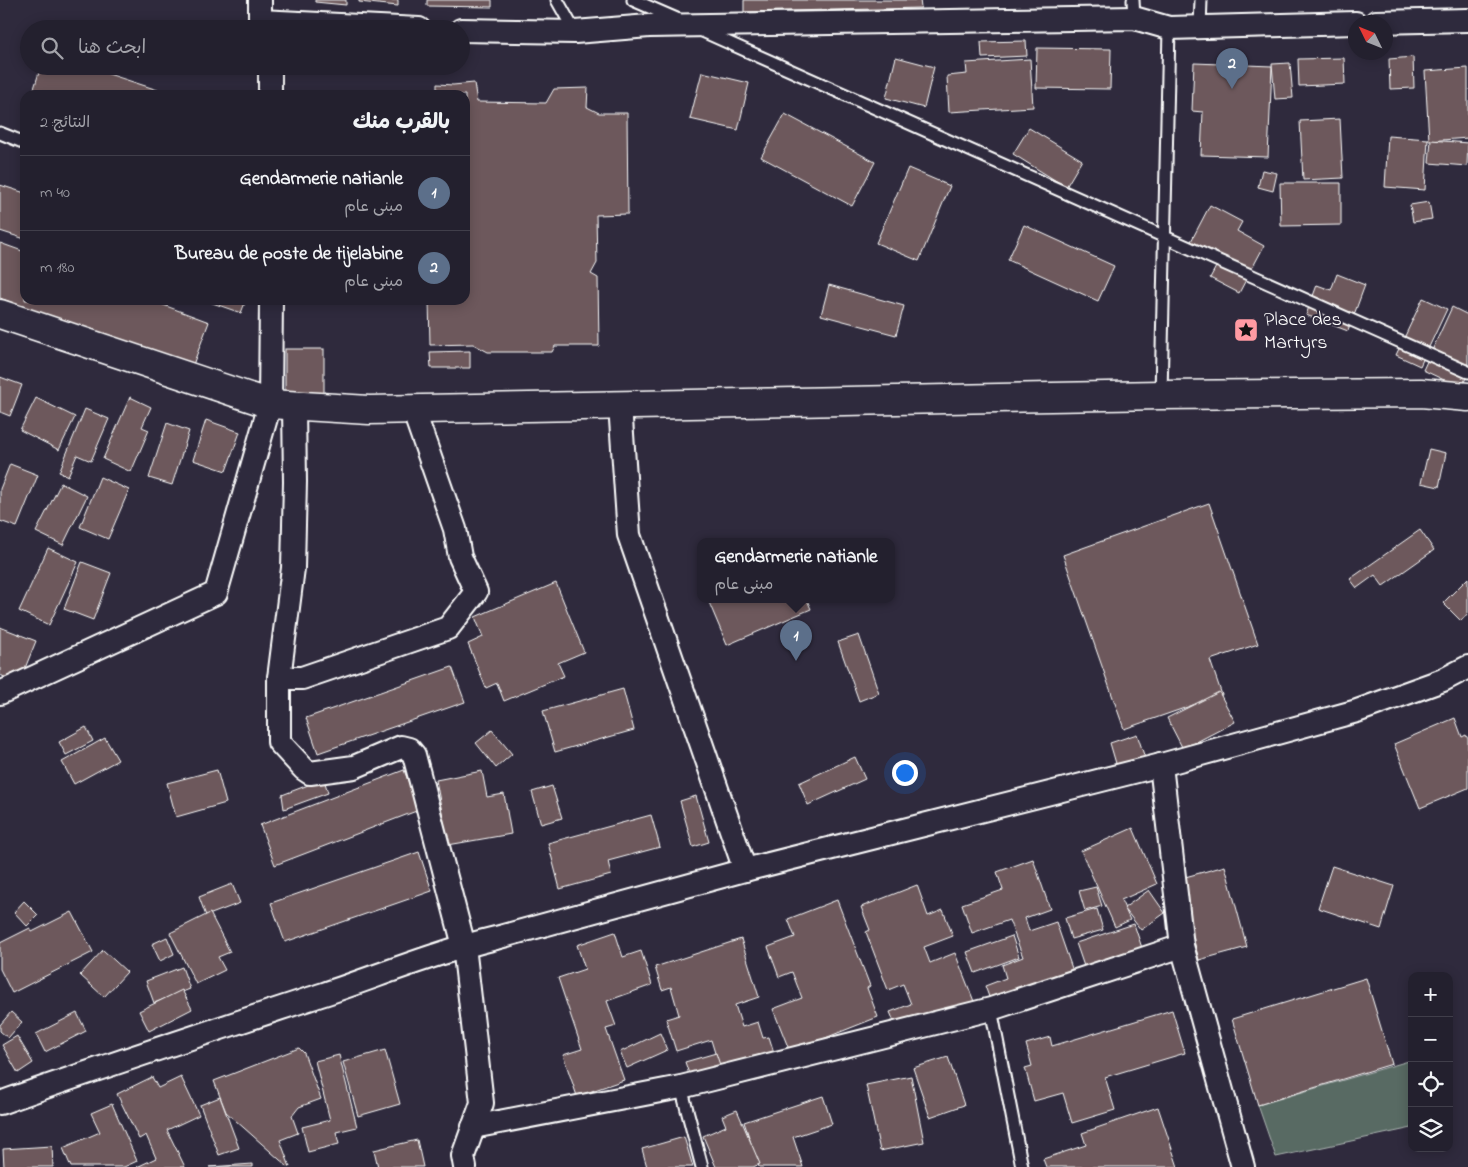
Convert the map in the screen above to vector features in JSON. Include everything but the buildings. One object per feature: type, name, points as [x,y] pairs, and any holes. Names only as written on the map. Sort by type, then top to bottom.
[{"type":"main road","points":[[0,314],[282,405],[369,410],[1160,395],[1421,393],[1468,397]]},
{"type":"street","points":[[470,30],[575,32],[649,26],[1134,9],[1169,28],[1348,23]]},
{"type":"street","points":[[260,17],[300,20]]},
{"type":"street","points":[[1393,22],[1468,20]]},
{"type":"street","points":[[270,75],[270,90]]},
{"type":"street","points":[[272,305],[282,405],[295,482],[293,568],[279,678],[279,742],[304,770],[310,773],[354,766],[401,747],[409,750],[414,755],[464,946],[482,1103],[463,1156],[466,1167]]},
{"type":"street","points":[[0,693],[216,593],[282,405]]},
{"type":"street","points":[[620,405],[629,535],[744,870]]},
{"type":"street","points":[[279,678],[302,678],[448,628],[476,592],[460,557],[454,528],[413,409]]},
{"type":"street","points":[[0,1103],[111,1063],[324,994],[464,946],[744,870],[1161,765],[1357,711],[1443,680],[1468,667]]},
{"type":"street","points":[[1161,765],[1182,946],[1244,1167]]},
{"type":"street","points":[[473,1127],[681,1087],[991,1009],[1182,946]]},
{"type":"lane","points":[[557,0],[575,32]]},
{"type":"lane","points":[[632,0],[1468,372]]},
{"type":"lane","points":[[1200,27],[1201,0]]},
{"type":"lane","points":[[1160,395],[1169,28]]},
{"type":"lane","points":[[0,133],[20,140]]},
{"type":"lane","points":[[991,1009],[1022,1167]]},
{"type":"lane","points":[[681,1087],[702,1167]]},
{"type":"green space","points":[[1408,1061],[1408,1129],[1276,1157],[1258,1105]]},
{"type":"place","name":"Bureau de poste de tijelabine","points":[[1232,89]]},
{"type":"place","name":"Place des Martyrs","points":[[1246,330]]},
{"type":"place","name":"Gendarmerie natianle","points":[[796,661]]}]
